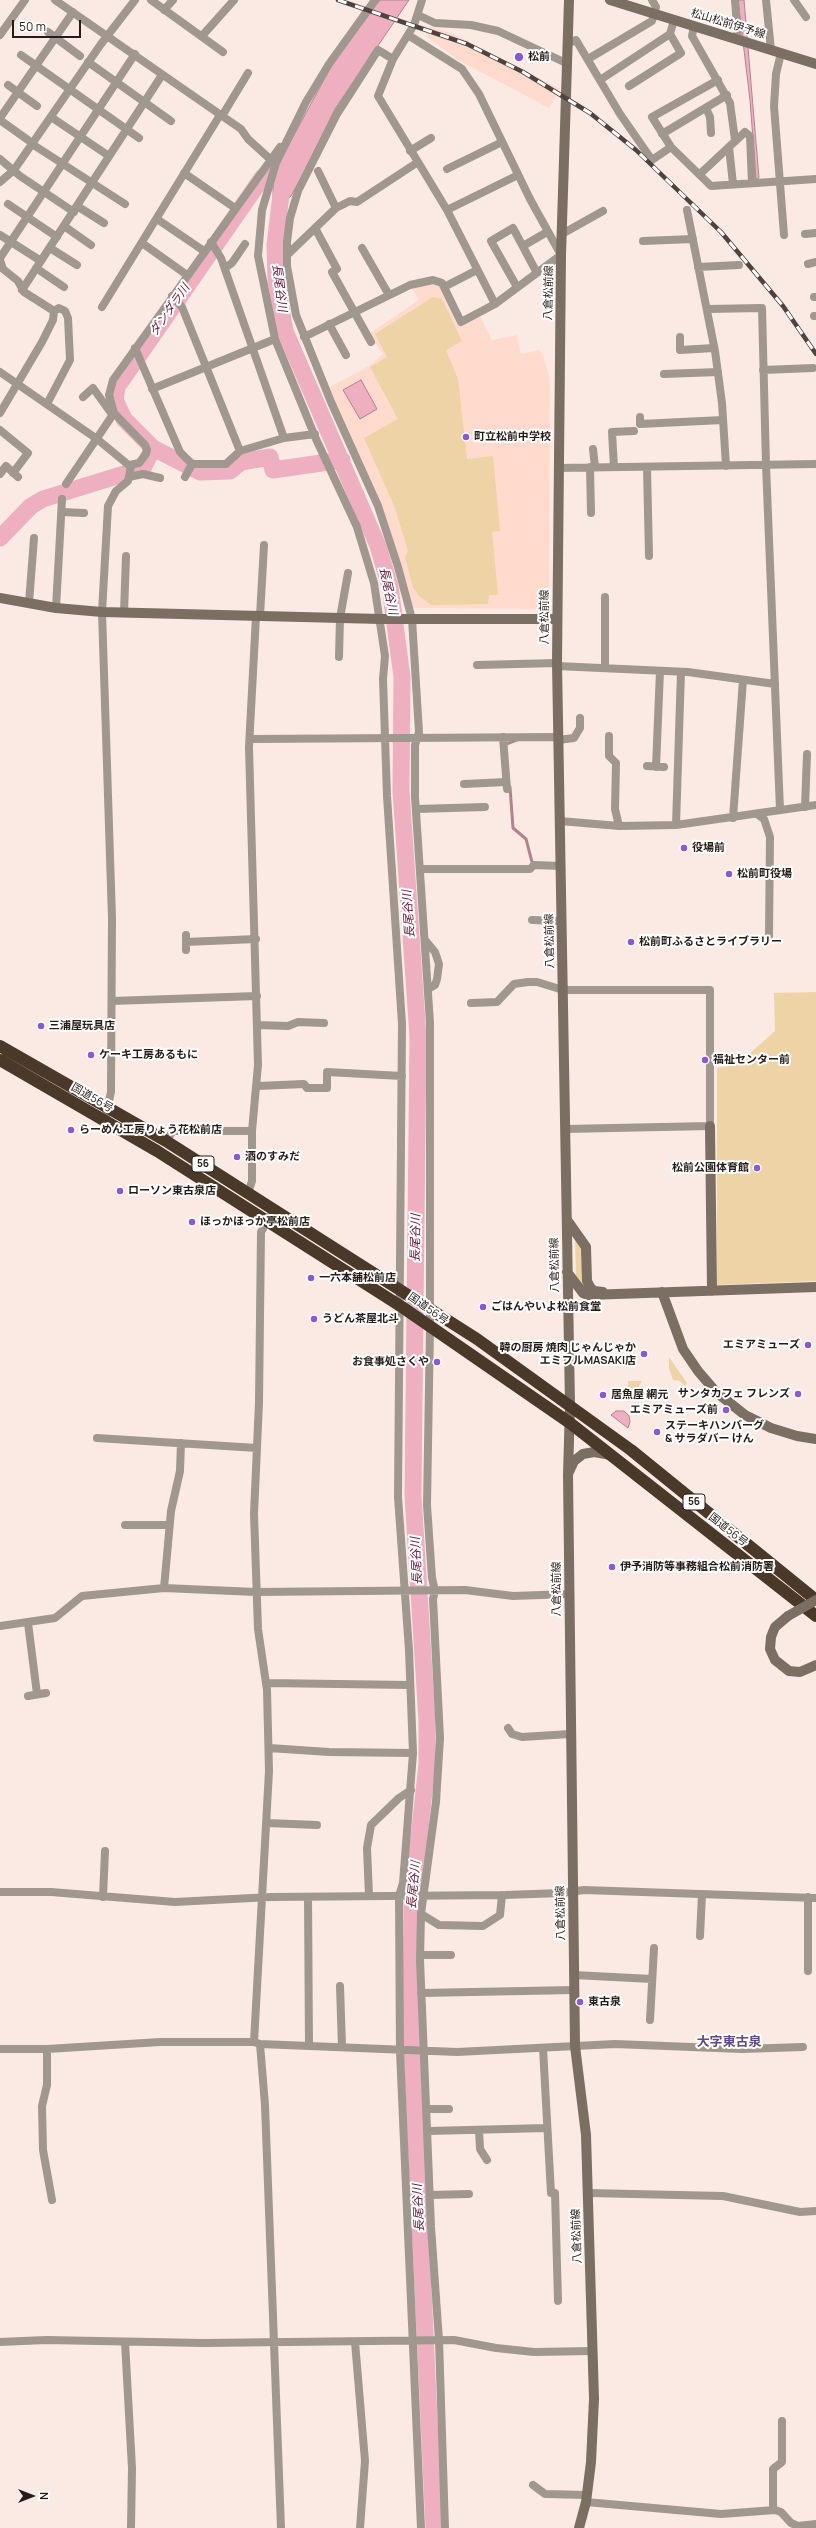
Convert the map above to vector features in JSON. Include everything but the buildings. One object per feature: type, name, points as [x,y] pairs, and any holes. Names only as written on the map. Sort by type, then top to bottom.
[{"type":"highway","name":"国道56号","points":[[0,1046],[166,1141],[248,1192],[270,1214],[570,1423],[816,1616]]},
{"type":"highway","name":"国道56号","points":[[0,1060],[400,1289],[428,1307],[570,1405],[631,1450],[816,1600]]},
{"type":"main road","name":"八倉松前線","points":[[569,0],[561,255],[557,665],[570,1405],[568,1475],[570,1734],[575,2046],[586,2135],[594,2432],[587,2499],[579,2528]]},
{"type":"main road","name":"松山松前伊予線","points":[[610,0],[816,64]]},
{"type":"main road","points":[[0,598],[56,608],[124,613],[380,619],[557,619]]},
{"type":"main road","points":[[710,1126],[712,1291]]},
{"type":"main road","points":[[567,1220],[586,1247],[587,1281],[590,1287],[594,1291],[606,1293]]},
{"type":"main road","points":[[567,1272],[583,1293],[712,1291],[816,1287]]},
{"type":"main road","points":[[662,1292],[683,1349],[698,1371],[716,1392],[745,1415],[771,1428],[797,1436],[816,1439]]},
{"type":"main road","points":[[568,1475],[574,1462],[583,1454],[594,1452],[611,1455]]},
{"type":"main road","points":[[816,1600],[788,1616],[775,1627],[771,1637],[770,1649],[775,1660],[789,1670],[800,1672],[816,1665]]},
{"type":"street","points":[[0,35],[25,0]]},
{"type":"street","points":[[56,0],[108,37],[135,54],[162,75],[221,116],[242,129],[248,139],[270,159]]},
{"type":"street","points":[[0,182],[14,170],[30,142],[50,117],[88,62],[135,0]]},
{"type":"street","points":[[151,0],[223,52]]},
{"type":"street","points":[[164,10],[173,0]]},
{"type":"street","points":[[202,36],[234,0]]},
{"type":"street","points":[[375,0],[328,64],[287,139],[267,191],[258,237],[261,278],[275,339],[315,434],[357,527],[374,583],[385,656],[383,678],[389,737],[387,796],[402,986],[398,1497],[406,1591],[413,1753],[401,1896],[401,2051],[421,2528]]},
{"type":"street","points":[[422,0],[418,15],[393,59],[378,96],[447,210],[476,270],[495,304]]},
{"type":"street","points":[[588,59],[652,21],[656,6],[652,0]]},
{"type":"street","points":[[735,0],[738,40]]},
{"type":"street","points":[[766,0],[771,50]]},
{"type":"street","points":[[794,0],[806,17]]},
{"type":"street","points":[[73,12],[0,119],[62,164],[125,204]]},
{"type":"street","points":[[418,15],[435,23],[471,25],[498,31],[566,63]]},
{"type":"street","points":[[600,80],[670,34],[674,20]]},
{"type":"street","points":[[694,26],[692,36],[727,96],[735,140]]},
{"type":"street","points":[[48,32],[80,56]]},
{"type":"street","points":[[629,86],[681,53],[670,34]]},
{"type":"street","points":[[304,336],[410,285],[434,280],[438,281],[444,287],[461,322],[495,304],[561,255],[547,232],[479,94],[462,69],[408,35]]},
{"type":"street","points":[[567,44],[576,40],[620,114],[652,160],[671,147]]},
{"type":"street","points":[[393,59],[378,50],[337,114],[298,191],[290,218],[287,255],[291,290],[304,336],[378,506],[398,567],[411,619],[416,738],[414,764],[416,809],[428,989],[429,1326],[427,1505],[440,1738],[436,1802],[421,1914],[420,1955],[423,2052],[427,2109],[445,2528]]},
{"type":"street","points":[[781,53],[776,74],[774,106],[784,235]]},
{"type":"street","points":[[54,311],[27,295],[22,290],[18,281],[3,269],[0,259],[44,190],[135,54]]},
{"type":"street","points":[[21,55],[97,110],[139,138]]},
{"type":"street","points":[[88,62],[171,121]]},
{"type":"street","points":[[102,308],[184,173],[248,73]]},
{"type":"street","points":[[22,290],[162,75]]},
{"type":"street","points":[[718,80],[652,118],[671,147],[712,186],[816,179]]},
{"type":"street","points":[[8,85],[37,106]]},
{"type":"street","points":[[662,134],[727,96]]},
{"type":"street","points":[[706,108],[710,117],[711,133]]},
{"type":"street","points":[[50,117],[79,138],[109,156]]},
{"type":"street","points":[[700,174],[735,140],[746,132],[750,136],[752,183]]},
{"type":"street","points":[[410,151],[432,138]]},
{"type":"street","points":[[66,484],[113,414],[109,395],[113,380],[135,348],[175,300],[187,275],[204,251],[214,245],[235,208],[270,159],[287,139]]},
{"type":"street","points":[[446,168],[502,142]]},
{"type":"street","points":[[729,147],[733,184]]},
{"type":"street","points":[[0,159],[44,190],[76,209],[104,222]]},
{"type":"street","points":[[287,255],[336,208],[350,201],[357,202],[418,162]]},
{"type":"street","points":[[318,171],[336,208]]},
{"type":"street","points":[[184,173],[235,208]]},
{"type":"street","points":[[447,210],[518,174]]},
{"type":"street","points":[[8,204],[57,237]]},
{"type":"street","points":[[687,210],[718,372],[726,466]]},
{"type":"street","points":[[562,234],[603,211]]},
{"type":"street","points":[[157,219],[204,251]]},
{"type":"street","points":[[64,226],[91,245]]},
{"type":"street","points":[[315,228],[337,269],[332,272],[371,342]]},
{"type":"street","points":[[517,287],[491,241],[513,228],[537,273]]},
{"type":"street","points":[[522,246],[547,232]]},
{"type":"street","points":[[805,234],[816,233]]},
{"type":"street","points":[[0,235],[39,265],[64,287]]},
{"type":"street","points":[[643,241],[693,239]]},
{"type":"street","points":[[142,243],[187,275]]},
{"type":"street","points":[[225,268],[232,263],[246,244]]},
{"type":"street","points":[[214,245],[225,268],[284,438]]},
{"type":"street","points":[[50,248],[77,265]]},
{"type":"street","points":[[362,248],[389,295]]},
{"type":"street","points":[[698,267],[739,266]]},
{"type":"street","points":[[444,287],[476,270]]},
{"type":"street","points":[[175,300],[206,367],[240,451]]},
{"type":"street","points":[[47,404],[70,360],[68,318],[65,310],[59,308],[54,311]]},
{"type":"street","points":[[707,309],[762,308],[766,465],[780,810]]},
{"type":"street","points":[[0,413],[42,342],[53,320],[54,311]]},
{"type":"street","points":[[329,324],[346,355]]},
{"type":"street","points":[[680,337],[680,350],[714,348]]},
{"type":"street","points":[[152,389],[275,339]]},
{"type":"street","points":[[135,348],[180,452],[189,469],[226,464],[240,451],[284,438],[315,434]]},
{"type":"street","points":[[763,370],[813,368]]},
{"type":"street","points":[[0,372],[97,439],[130,471],[160,478]]},
{"type":"street","points":[[664,374],[718,372]]},
{"type":"street","points":[[83,397],[93,388],[113,414],[145,445],[147,450],[146,454],[130,471],[116,491],[108,506],[102,612],[112,910],[112,1001],[109,1108],[105,1120]]},
{"type":"street","points":[[640,417],[640,424],[723,420]]},
{"type":"street","points":[[0,430],[28,453],[15,475],[6,466],[0,474]]},
{"type":"street","points":[[614,467],[612,432],[634,431]]},
{"type":"street","points":[[592,513],[593,449]]},
{"type":"street","points":[[558,468],[816,464]]},
{"type":"street","points":[[647,467],[649,556]]},
{"type":"street","points":[[56,608],[62,499]]},
{"type":"street","points":[[62,512],[84,513]]},
{"type":"street","points":[[29,603],[34,538]]},
{"type":"street","points":[[248,1192],[252,1181],[252,1132],[258,1086],[256,939],[250,739],[264,545]]},
{"type":"street","points":[[124,613],[126,556]]},
{"type":"street","points":[[339,657],[340,618],[348,573]]},
{"type":"street","points":[[605,597],[605,668]]},
{"type":"street","points":[[478,665],[557,665],[681,672],[775,684]]},
{"type":"street","points":[[647,766],[660,767],[660,671]]},
{"type":"street","points":[[676,825],[681,672]]},
{"type":"street","points":[[733,818],[743,680]]},
{"type":"street","points":[[250,739],[389,737],[574,738],[580,728],[580,718]]},
{"type":"street","points":[[609,736],[609,756],[616,763],[615,809],[619,826]]},
{"type":"street","points":[[464,784],[506,786],[503,737]]},
{"type":"street","points":[[805,807],[807,754]]},
{"type":"street","points":[[560,821],[619,826],[676,825],[816,805]]},
{"type":"street","points":[[416,809],[485,807]]},
{"type":"street","points":[[757,814],[764,819],[770,837],[769,936]]},
{"type":"street","points":[[420,869],[530,869],[534,866],[560,866]]},
{"type":"street","points":[[532,920],[561,921]]},
{"type":"street","points":[[186,950],[186,938],[256,939]]},
{"type":"street","points":[[425,940],[435,952],[439,964],[435,985],[428,989]]},
{"type":"street","points":[[471,1003],[497,1002],[514,984],[528,982],[537,982],[563,990],[710,990],[710,1126],[565,1129]]},
{"type":"street","points":[[112,1001],[257,996]]},
{"type":"street","points":[[257,1024],[288,1026],[298,1022],[324,1023]]},
{"type":"street","points":[[258,1086],[304,1084],[307,1088],[327,1088],[327,1072],[402,1076]]},
{"type":"street","points":[[166,1141],[173,1132],[252,1132]]},
{"type":"street","points":[[270,1214],[261,1232],[257,1448],[254,1514],[258,1629],[266,1683],[269,1748],[257,2043],[265,2105],[281,2528]]},
{"type":"street","points":[[97,1438],[181,1442],[257,1448]]},
{"type":"street","points":[[164,1588],[170,1525],[180,1471],[181,1442]]},
{"type":"street","points":[[125,1525],[170,1525]]},
{"type":"street","points":[[0,1626],[55,1618],[82,1596],[164,1588],[256,1592],[465,1590],[514,1596],[569,1594]]},
{"type":"street","points":[[28,1623],[37,1694]]},
{"type":"street","points":[[266,1683],[410,1685]]},
{"type":"street","points":[[28,1696],[46,1693]]},
{"type":"street","points":[[508,1728],[512,1734],[522,1737],[570,1734]]},
{"type":"street","points":[[269,1748],[329,1752],[413,1753]]},
{"type":"street","points":[[369,1896],[367,1848],[371,1825],[399,1798],[411,1790]]},
{"type":"street","points":[[267,1823],[317,1825]]},
{"type":"street","points":[[103,1897],[105,1851]]},
{"type":"street","points":[[0,1892],[51,1892],[175,1902],[308,1897],[502,1895],[573,1892],[584,1890],[812,1897],[808,1971]]},
{"type":"street","points":[[700,1936],[702,1894]]},
{"type":"street","points":[[421,1914],[438,1925],[483,1926],[500,1915],[502,1895]]},
{"type":"street","points":[[308,1897],[309,2045]]},
{"type":"street","points":[[650,2020],[654,1948]]},
{"type":"street","points":[[420,1955],[451,1955]]},
{"type":"street","points":[[574,1975],[652,1979]]},
{"type":"street","points":[[340,1986],[342,2047]]},
{"type":"street","points":[[421,1994],[574,1990]]},
{"type":"street","points":[[0,2049],[47,2049],[160,2042],[257,2043],[423,2052],[637,2044],[742,2048],[803,2047]]},
{"type":"street","points":[[543,2048],[551,2194],[555,2193],[558,2301]]},
{"type":"street","points":[[47,2049],[47,2085],[42,2106],[44,2150],[52,2200]]},
{"type":"street","points":[[427,2109],[449,2109]]},
{"type":"street","points":[[428,2131],[547,2128]]},
{"type":"street","points":[[479,2130],[480,2149],[487,2160]]},
{"type":"street","points":[[588,2193],[723,2196],[800,2212],[816,2211]]},
{"type":"street","points":[[430,2195],[469,2194]]},
{"type":"street","points":[[0,2342],[46,2340],[125,2342],[355,2342],[454,2340],[496,2348],[534,2352],[592,2351]]},
{"type":"street","points":[[125,2342],[132,2468],[131,2528]]},
{"type":"street","points":[[355,2342],[365,2460],[360,2528]]},
{"type":"street","points":[[773,2510],[773,2469],[782,2462],[782,2421]]},
{"type":"street","points":[[533,2485],[545,2494],[721,2514],[773,2510],[781,2512],[793,2526],[816,2524]]},
{"type":"shaded area","points":[[380,0],[409,0],[335,109],[302,176],[291,196],[281,206],[279,215],[275,219],[273,215],[273,178],[281,159],[333,63]]},
{"type":"shaded area","points":[[738,0],[744,0],[759,178],[756,179],[750,100]]},
{"type":"shaded area","points":[[430,26],[456,35],[560,89],[549,108],[458,60],[426,36]]},
{"type":"shaded area","points":[[430,283],[440,285],[459,326],[480,316],[492,340],[517,335],[521,354],[539,350],[542,353],[550,379],[549,594],[547,603],[541,609],[413,608],[390,531],[328,388],[369,366],[383,354],[369,334],[419,300],[411,286]]},
{"type":"shaded area","points":[[433,297],[442,299],[462,341],[446,350],[458,379],[467,459],[493,456],[500,531],[492,532],[498,595],[489,595],[488,604],[431,605],[420,597],[413,587],[405,557],[408,551],[395,508],[364,438],[398,419],[370,367],[387,357],[375,334]]},
{"type":"shaded area","points":[[361,380],[377,409],[360,419],[343,390]]},
{"type":"shaded area","points":[[816,992],[816,1281],[717,1285],[717,1068],[738,1064],[775,1031],[774,993]]},
{"type":"shaded area","points":[[575,1235],[584,1246],[587,1289],[576,1280]]},
{"type":"shaded area","points":[[669,1357],[687,1383],[685,1386],[680,1381],[673,1380],[669,1368]]},
{"type":"shaded area","points":[[628,1381],[642,1381],[636,1392],[623,1401],[623,1387],[628,1386]]},
{"type":"shaded area","points":[[616,1411],[624,1411],[629,1416],[630,1422],[628,1428],[611,1415]]},
{"type":"waterway","name":"ダンダラ川","points":[[0,538],[31,506],[43,499],[143,468],[153,448],[124,419],[115,400],[117,387],[262,178],[268,173]]},
{"type":"waterway","name":"長尾谷川","points":[[281,195],[275,245],[276,280],[285,331],[378,546],[390,587],[402,677],[401,791],[418,1037],[413,1495],[427,1721],[427,1764],[412,1902],[411,2029],[434,2528]]},
{"type":"waterway","name":"ダンダラ川","points":[[153,448],[200,472],[230,471],[241,462],[270,457],[273,470],[342,460]]},
{"type":"waterway","points":[[506,744],[517,740]]},
{"type":"waterway","points":[[510,787],[513,828],[526,839],[532,862]]},
{"type":"railway","points":[[338,0],[467,44],[523,72],[590,113],[636,150],[721,232],[783,306],[816,354]]},
{"type":"place","name":"松前","points":[[519,57]]},
{"type":"place","name":"町立松前中学校","points":[[466,437]]},
{"type":"place","name":"役場前","points":[[684,848]]},
{"type":"place","name":"松前町役場","points":[[729,874]]},
{"type":"place","name":"松前町ふるさとライブラリー","points":[[631,942]]},
{"type":"place","name":"三浦屋玩具店","points":[[41,1026]]},
{"type":"place","name":"ケーキ工房あるもに","points":[[91,1055]]},
{"type":"place","name":"福祉センター前","points":[[705,1060]]},
{"type":"place","name":"らーめん工房りょう花松前店","points":[[71,1130]]},
{"type":"place","name":"酒のすみだ","points":[[237,1157]]},
{"type":"place","name":"松前公園体育館","points":[[757,1168]]},
{"type":"place","name":"ローソン東古泉店","points":[[120,1191]]},
{"type":"place","name":"ほっかほっか亭松前店","points":[[192,1222]]},
{"type":"place","name":"一六本舗松前店","points":[[311,1278]]},
{"type":"place","name":"ごはんやいよ松前食堂","points":[[483,1307]]},
{"type":"place","name":"うどん茶屋北斗","points":[[314,1319]]},
{"type":"place","name":"エミアミューズ","points":[[808,1345]]},
{"type":"place","name":"韓の厨房 焼肉 じゃんじゃか エミフルMASAKI店","points":[[644,1354]]},
{"type":"place","name":"お食事処さくや","points":[[437,1362]]},
{"type":"place","name":"サンタカフェ フレンズ","points":[[798,1394]]},
{"type":"place","name":"居魚屋 網元","points":[[603,1395]]},
{"type":"place","name":"エミアミューズ前","points":[[726,1410]]},
{"type":"place","name":"ステーキハンバーグ & サラダバー けん","points":[[657,1432]]},
{"type":"place","name":"伊予消防等事務組合松前消防署","points":[[612,1567]]},
{"type":"place","name":"東古泉","points":[[580,2002]]},
{"type":"district","name":"大字東古泉","points":[[729,2042]]}]
